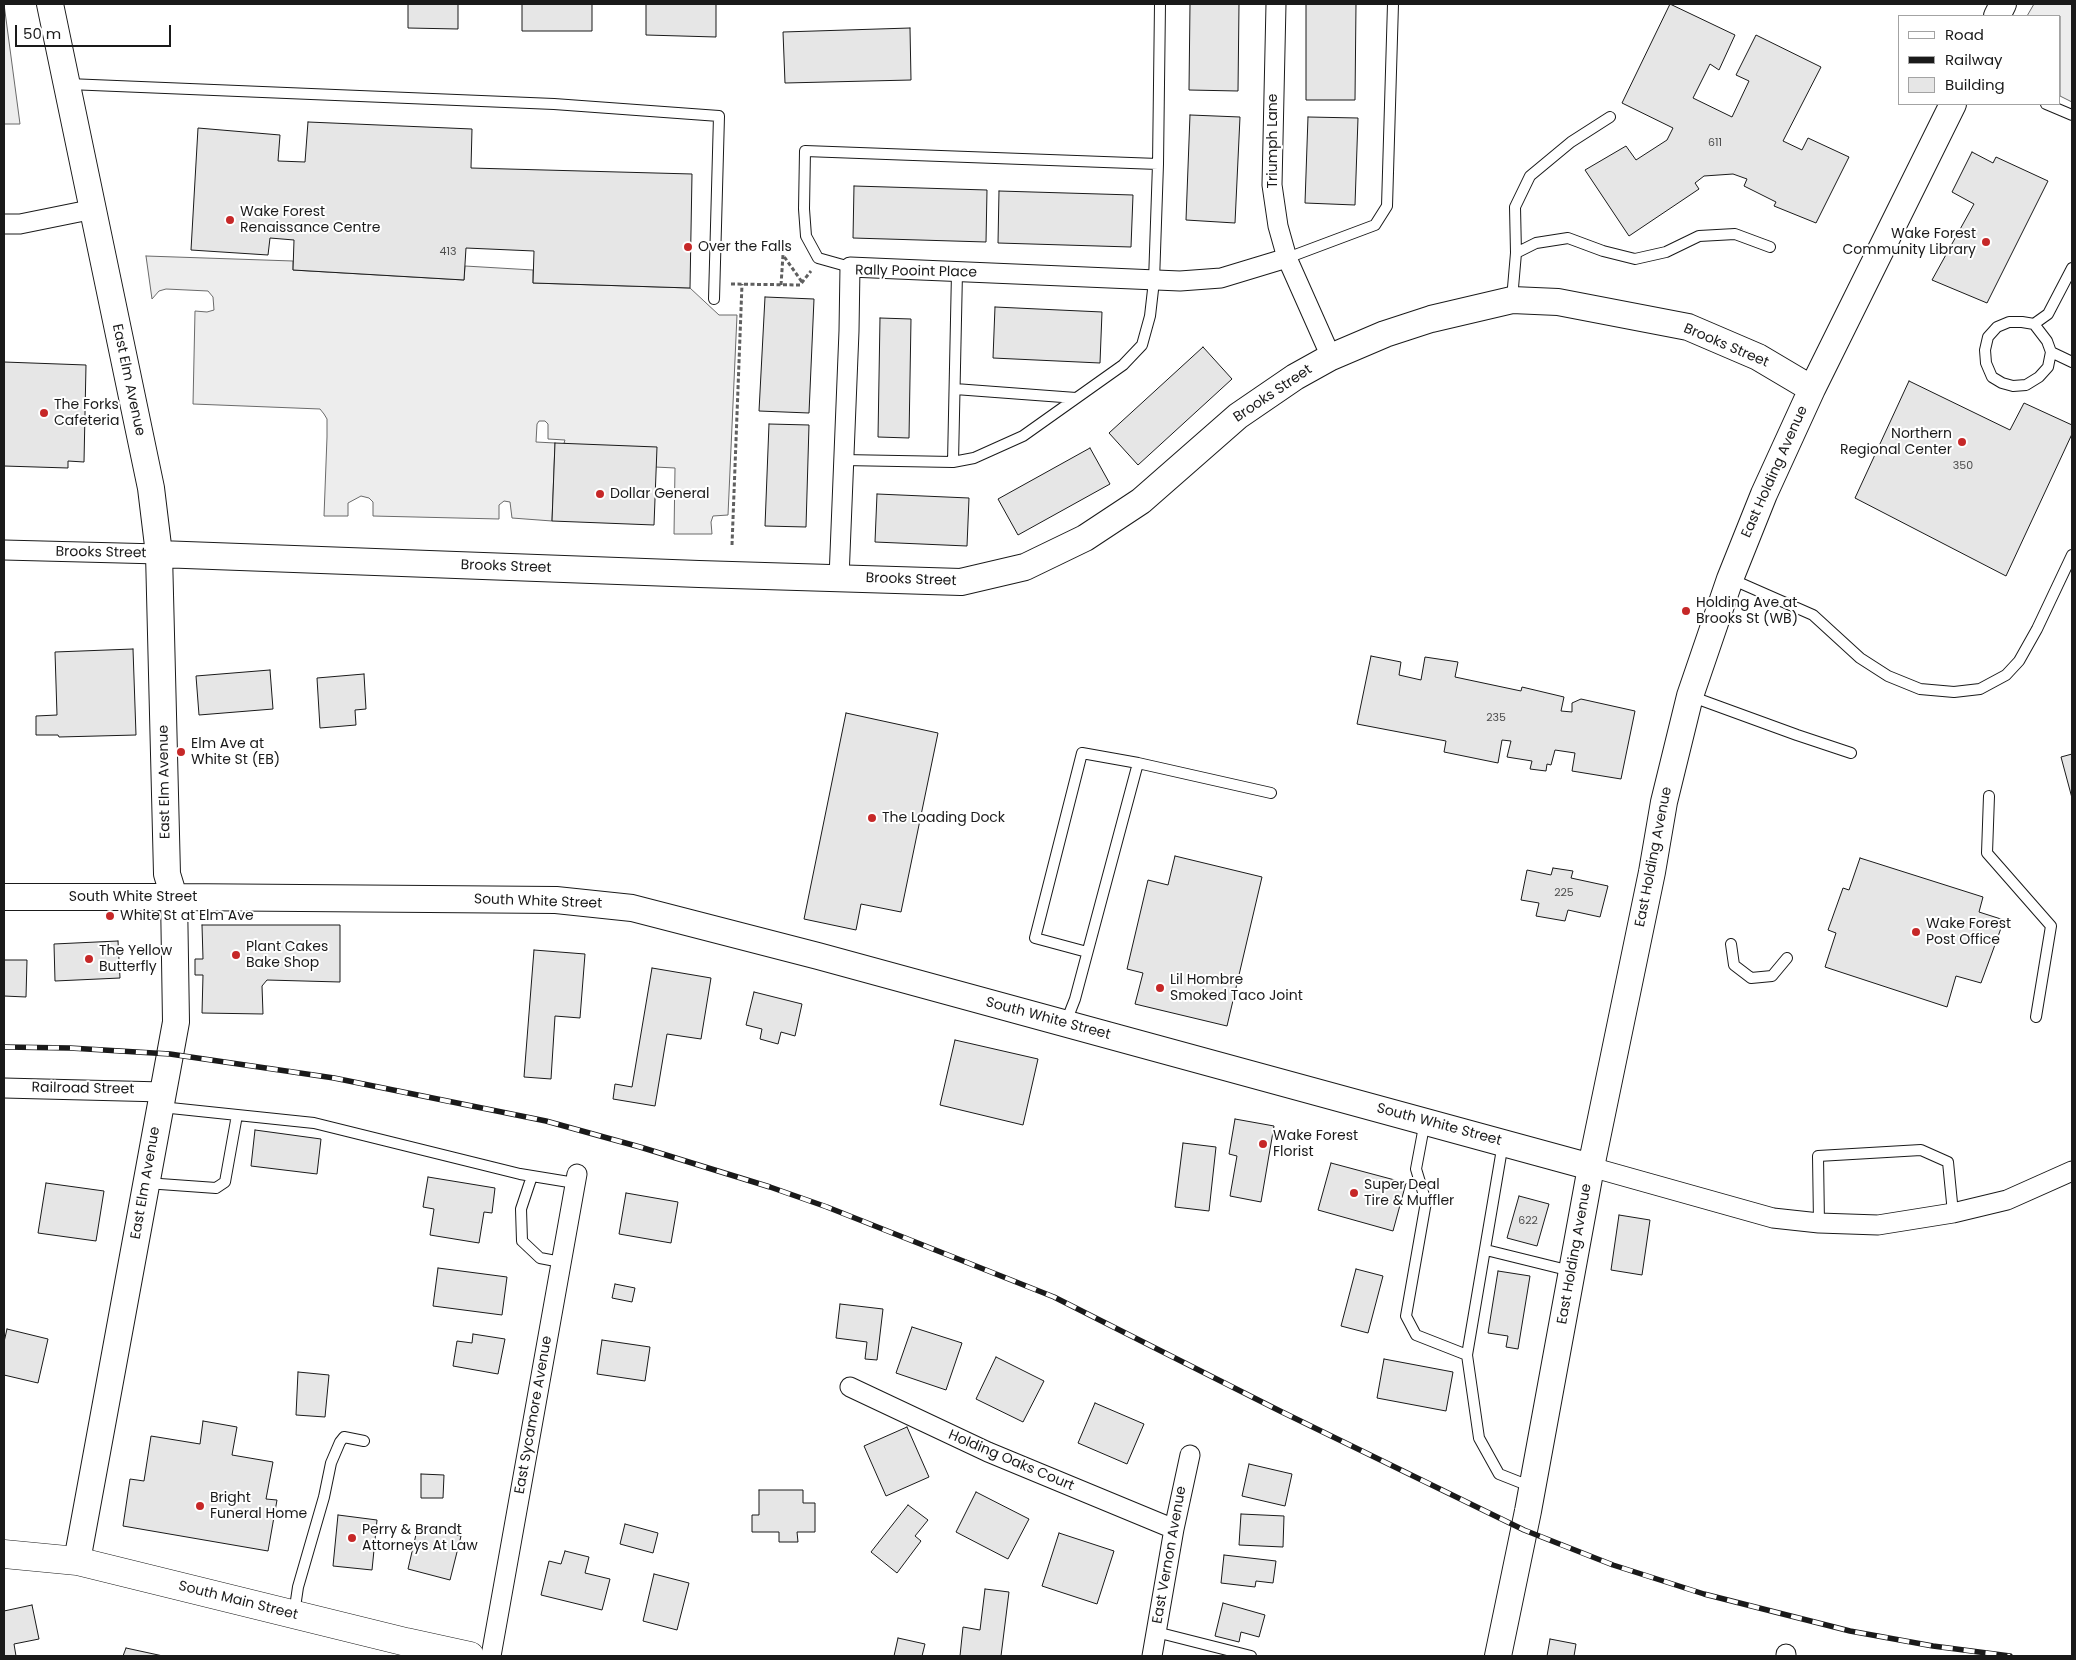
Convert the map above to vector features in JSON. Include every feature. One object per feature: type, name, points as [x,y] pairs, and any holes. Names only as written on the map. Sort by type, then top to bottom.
[{"type":"main road","name":"South Main Street","points":[[4,1554],[77,1561],[294,1615],[405,1649],[470,1656]]},
{"type":"street","name":"East Elm Avenue","points":[[51,4],[152,488],[159,554],[167,874],[174,896],[176,1022],[77,1561]]},
{"type":"street","name":"Triumph Lane","points":[[1276,4],[1272,185],[1278,226],[1287,258],[1331,357]]},
{"type":"street","points":[[1998,15],[2004,4]]},
{"type":"street","name":"East Holding Avenue","points":[[1498,1656],[1532,1487],[1591,1167],[1652,872],[1664,802],[1690,696],[1730,578],[1764,494],[1812,389],[1953,105]]},
{"type":"street","points":[[4,224],[20,224],[94,209]]},
{"type":"street","name":"Rally Pooint Place","points":[[839,578],[850,267],[1154,281],[1221,278],[1287,258]]},
{"type":"street","name":"Brooks Street","points":[[4,550],[961,582],[1025,567],[1085,538],[1141,501],[1238,416],[1295,377],[1331,357],[1385,334],[1431,319],[1512,300],[1558,302],[1688,327],[1758,357],[1812,389]]},
{"type":"street","name":"South White Street","points":[[4,897],[174,896],[556,900],[632,908],[818,956],[1503,1142],[1773,1218],[1818,1223],[1878,1225],[1953,1213],[2007,1200],[2072,1171]]},
{"type":"street","name":"Railroad Street","points":[[4,1088],[161,1099]]},
{"type":"street","name":"East Sycamore Avenue","points":[[491,1656],[576,1178]]},
{"type":"street","name":"Holding Oaks Court","points":[[850,1387],[988,1452],[1174,1530]]},
{"type":"street","name":"East Vernon Avenue","points":[[1152,1656],[1174,1530],[1190,1455]]},
{"type":"lane","points":[[844,460],[953,462],[974,458],[1024,436],[1123,366],[1142,345],[1150,316],[1154,281],[1160,4]]},
{"type":"lane","points":[[1287,258],[1375,225],[1387,206],[1393,4]]},
{"type":"lane","points":[[67,84],[544,104],[719,116],[714,299]]},
{"type":"lane","points":[[2048,105],[2072,115]]},
{"type":"lane","points":[[1512,300],[1516,252],[1515,208],[1530,176],[1571,142],[1610,117]]},
{"type":"lane","points":[[850,267],[818,258],[806,236],[804,209],[805,151],[1158,164]]},
{"type":"lane","points":[[1516,252],[1536,243],[1568,238],[1603,251],[1635,259],[1666,252],[1699,236],[1735,234],[1770,247]]},
{"type":"lane","points":[[2034,324],[2047,341],[2050,352],[2048,367],[2039,377],[2026,384],[2013,386],[2002,383],[1992,377],[1986,363],[1985,350],[1988,337],[1997,327],[2009,322],[2034,324],[2048,314],[2072,268]]},
{"type":"lane","points":[[953,462],[957,272]]},
{"type":"lane","points":[[2050,352],[2072,362]]},
{"type":"lane","points":[[955,389],[1076,398]]},
{"type":"lane","points":[[1730,578],[1813,615],[1860,658],[1888,676],[1920,689],[1954,692],[1980,689],[2006,675],[2019,661],[2072,555]]},
{"type":"lane","points":[[1690,696],[1852,753]]},
{"type":"lane","points":[[1087,952],[1035,938],[1082,753],[1138,763],[1271,794]]},
{"type":"lane","points":[[1065,1023],[1075,999],[1138,763]]},
{"type":"lane","points":[[1989,796],[1987,853],[2052,926],[2036,1017]]},
{"type":"lane","points":[[1731,944],[1734,965],[1751,978],[1772,976],[1787,958]]},
{"type":"lane","points":[[161,1099],[237,1115],[314,1123],[532,1176],[576,1178]]},
{"type":"lane","points":[[146,1182],[216,1188],[226,1182],[237,1115]]},
{"type":"lane","points":[[1425,1121],[1416,1169],[1426,1202],[1406,1316],[1416,1335],[1467,1355]]},
{"type":"lane","points":[[1503,1142],[1467,1355],[1479,1438],[1499,1474],[1532,1487]]},
{"type":"lane","points":[[1818,1223],[1818,1156],[1922,1150],[1948,1162],[1953,1213]]},
{"type":"lane","points":[[532,1176],[520,1209],[522,1241],[540,1258],[561,1262]]},
{"type":"lane","points":[[1486,1250],[1572,1271]]},
{"type":"lane","points":[[294,1615],[298,1587],[324,1497],[331,1463],[340,1442],[344,1438],[364,1441]]},
{"type":"lane","points":[[1156,1632],[1252,1656]]},
{"type":"path","points":[[781,285],[783,255],[802,282]]},
{"type":"path","points":[[731,284],[800,285],[814,268]]},
{"type":"path","points":[[732,545],[742,284]]},
{"type":"shaded area","points":[[4,4],[20,124],[4,124]]},
{"type":"shaded area","points":[[2034,4],[2072,4],[2072,102],[2061,96],[2061,15],[2028,15]]},
{"type":"shaded area","points":[[146,256],[293,261],[293,270],[464,280],[465,266],[533,270],[533,283],[690,288],[719,315],[737,315],[728,515],[713,516],[711,522],[712,534],[674,534],[675,468],[655,467],[564,443],[565,440],[548,439],[548,424],[545,421],[539,421],[537,424],[536,442],[555,443],[552,521],[512,518],[510,502],[504,501],[499,505],[499,519],[373,516],[373,502],[369,498],[361,496],[348,503],[348,516],[324,516],[327,419],[324,414],[320,409],[193,404],[195,311],[207,312],[214,310],[213,297],[208,291],[166,289],[159,291],[152,299]]},
{"type":"building","points":[[408,4],[458,4],[458,29],[408,28]]},
{"type":"building","points":[[522,4],[592,4],[592,31],[522,31]]},
{"type":"building","points":[[646,4],[716,4],[716,37],[646,35]]},
{"type":"building","points":[[1190,4],[1239,4],[1238,91],[1189,90]]},
{"type":"building","points":[[1306,4],[1356,4],[1355,100],[1306,100]]},
{"type":"building","points":[[1670,4],[1735,35],[1719,70],[1710,64],[1693,98],[1732,117],[1749,81],[1736,75],[1756,35],[1821,67],[1783,141],[1802,150],[1808,138],[1849,157],[1816,223],[1774,206],[1776,202],[1744,186],[1747,179],[1733,174],[1704,176],[1695,183],[1699,189],[1629,236],[1585,170],[1626,146],[1636,160],[1667,140],[1673,128],[1622,103]]},
{"type":"building","points":[[910,28],[911,80],[785,83],[783,32]]},
{"type":"building","points":[[1190,115],[1240,117],[1235,223],[1186,220]]},
{"type":"building","points":[[1308,117],[1358,118],[1355,205],[1305,203]]},
{"type":"building","points":[[308,122],[472,129],[471,168],[692,174],[690,288],[533,283],[534,251],[466,248],[464,280],[293,270],[294,240],[270,238],[268,255],[191,250],[198,128],[280,135],[278,161],[305,162]]},
{"type":"building","name":"Wake Forest Community Library","points":[[1972,152],[1993,163],[1996,157],[2048,181],[1987,303],[1932,280],[1974,204],[1952,192]]},
{"type":"building","points":[[854,186],[987,190],[986,242],[853,238]]},
{"type":"building","points":[[999,191],[1133,195],[1131,247],[998,243]]},
{"type":"building","points":[[765,297],[814,299],[809,413],[759,411]]},
{"type":"building","points":[[995,307],[1102,312],[1100,363],[993,358]]},
{"type":"building","points":[[880,318],[911,319],[909,438],[878,437]]},
{"type":"building","points":[[1203,347],[1232,379],[1138,465],[1109,433]]},
{"type":"building","name":"The Forks Cafeteria","points":[[4,362],[86,365],[84,462],[68,461],[68,468],[4,466]]},
{"type":"building","points":[[1909,381],[2010,430],[2024,403],[2072,425],[2072,434],[2006,576],[1855,498]]},
{"type":"building","points":[[769,424],[809,425],[806,527],[765,526]]},
{"type":"building","points":[[555,443],[657,447],[654,525],[552,521]]},
{"type":"building","points":[[1090,448],[1110,484],[1018,535],[998,499]]},
{"type":"building","points":[[877,494],[969,498],[967,546],[875,542]]},
{"type":"building","points":[[133,649],[136,735],[59,737],[58,735],[36,735],[36,716],[57,715],[55,652]]},
{"type":"building","points":[[1371,656],[1401,662],[1399,675],[1421,680],[1425,657],[1458,662],[1455,677],[1521,691],[1522,687],[1564,697],[1561,711],[1572,712],[1572,703],[1581,699],[1635,711],[1621,779],[1572,771],[1575,753],[1555,750],[1551,765],[1547,764],[1546,771],[1530,769],[1532,761],[1507,757],[1511,741],[1502,740],[1498,763],[1444,752],[1446,741],[1357,724]]},
{"type":"building","points":[[270,670],[273,709],[199,715],[196,676]]},
{"type":"building","points":[[364,674],[366,709],[355,710],[356,725],[320,728],[317,678]]},
{"type":"building","name":"The Loading Dock","points":[[846,713],[938,733],[901,912],[861,904],[856,930],[804,919]]},
{"type":"building","points":[[2072,754],[2072,798],[2061,757]]},
{"type":"building","points":[[1175,856],[1262,877],[1227,1026],[1135,1004],[1143,973],[1127,969],[1148,880],[1168,885]]},
{"type":"building","name":"Wake Forest Post Office","points":[[1860,858],[1983,897],[1979,912],[2004,920],[1981,983],[1956,976],[1947,1007],[1825,967],[1836,933],[1828,930],[1843,888],[1849,890]]},
{"type":"building","points":[[1553,868],[1573,871],[1571,878],[1608,886],[1600,917],[1568,910],[1565,921],[1536,916],[1539,903],[1521,900],[1527,870],[1551,875]]},
{"type":"building","points":[[202,925],[340,925],[340,982],[267,980],[262,986],[263,1014],[202,1013],[203,975],[195,975],[195,959],[203,959]]},
{"type":"building","points":[[118,941],[120,978],[55,981],[54,944]]},
{"type":"building","points":[[534,950],[585,954],[580,1018],[555,1016],[551,1079],[524,1077]]},
{"type":"building","points":[[4,960],[27,960],[26,997],[4,996]]},
{"type":"building","points":[[652,968],[711,978],[701,1039],[667,1034],[655,1106],[613,1099],[615,1084],[632,1087]]},
{"type":"building","points":[[754,992],[802,1004],[795,1036],[781,1032],[778,1044],[760,1039],[762,1029],[746,1025]]},
{"type":"building","points":[[955,1040],[1038,1059],[1023,1125],[940,1105]]},
{"type":"building","points":[[1235,1119],[1274,1126],[1261,1202],[1230,1196],[1237,1156],[1229,1154]]},
{"type":"building","points":[[255,1130],[321,1139],[317,1174],[251,1166]]},
{"type":"building","points":[[1183,1143],[1216,1147],[1209,1211],[1175,1207]]},
{"type":"building","points":[[1331,1163],[1406,1183],[1393,1231],[1318,1210]]},
{"type":"building","points":[[428,1177],[495,1188],[492,1213],[484,1212],[479,1243],[430,1235],[434,1209],[423,1207]]},
{"type":"building","points":[[46,1183],[104,1191],[96,1241],[38,1233]]},
{"type":"building","points":[[626,1193],[678,1202],[671,1243],[619,1234]]},
{"type":"building","points":[[1519,1196],[1549,1204],[1537,1246],[1507,1238]]},
{"type":"building","points":[[1619,1215],[1650,1220],[1642,1275],[1611,1270]]},
{"type":"building","points":[[438,1268],[507,1277],[502,1315],[433,1306]]},
{"type":"building","points":[[1356,1269],[1383,1276],[1368,1333],[1341,1326]]},
{"type":"building","points":[[1498,1271],[1530,1276],[1518,1349],[1506,1347],[1508,1336],[1488,1333]]},
{"type":"building","points":[[615,1284],[635,1288],[632,1302],[612,1298]]},
{"type":"building","points":[[840,1304],[883,1309],[877,1360],[865,1359],[867,1342],[836,1338]]},
{"type":"building","points":[[912,1327],[962,1343],[946,1390],[896,1373]]},
{"type":"building","points":[[7,1329],[48,1339],[38,1383],[4,1375],[4,1342]]},
{"type":"building","points":[[473,1334],[505,1339],[498,1374],[453,1366],[457,1341],[472,1343]]},
{"type":"building","points":[[602,1340],[650,1347],[645,1381],[597,1374]]},
{"type":"building","points":[[996,1357],[1044,1381],[1023,1422],[976,1399]]},
{"type":"building","points":[[1384,1359],[1453,1372],[1446,1411],[1377,1398]]},
{"type":"building","points":[[298,1372],[329,1375],[325,1417],[296,1415]]},
{"type":"building","points":[[1095,1403],[1144,1424],[1127,1464],[1078,1443]]},
{"type":"building","points":[[203,1421],[237,1427],[232,1455],[273,1462],[266,1499],[277,1500],[268,1551],[123,1526],[130,1479],[144,1481],[151,1436],[200,1444]]},
{"type":"building","points":[[907,1427],[929,1477],[886,1496],[864,1446]]},
{"type":"building","points":[[1249,1464],[1292,1474],[1285,1506],[1242,1496]]},
{"type":"building","points":[[421,1474],[444,1475],[443,1498],[421,1498]]},
{"type":"building","points":[[759,1490],[803,1490],[803,1503],[815,1503],[815,1532],[797,1532],[798,1542],[779,1542],[779,1532],[752,1532],[752,1515],[759,1515]]},
{"type":"building","points":[[976,1492],[1029,1519],[1008,1559],[956,1532]]},
{"type":"building","points":[[908,1505],[928,1520],[915,1536],[921,1541],[897,1573],[871,1552]]},
{"type":"building","points":[[1241,1514],[1284,1516],[1283,1547],[1239,1545]]},
{"type":"building","points":[[338,1515],[377,1520],[372,1570],[333,1566]]},
{"type":"building","points":[[625,1524],[658,1533],[653,1553],[620,1544]]},
{"type":"building","points":[[418,1526],[461,1536],[450,1580],[408,1569]]},
{"type":"building","points":[[1059,1533],[1114,1551],[1097,1604],[1042,1586]]},
{"type":"building","points":[[565,1551],[589,1557],[585,1573],[610,1579],[602,1610],[541,1595],[549,1561],[561,1564]]},
{"type":"building","points":[[1224,1555],[1276,1561],[1273,1583],[1256,1581],[1255,1587],[1221,1583]]},
{"type":"building","points":[[654,1574],[689,1583],[677,1630],[643,1621]]},
{"type":"building","points":[[985,1589],[1009,1592],[1001,1656],[960,1656],[963,1627],[980,1630]]},
{"type":"building","points":[[1223,1603],[1265,1615],[1259,1637],[1241,1632],[1239,1642],[1215,1636]]},
{"type":"building","points":[[32,1605],[39,1639],[14,1644],[16,1656],[4,1656],[4,1611]]},
{"type":"building","points":[[898,1638],[925,1644],[922,1656],[894,1656]]},
{"type":"building","points":[[1550,1639],[1576,1644],[1574,1656],[1547,1656]]},
{"type":"building","points":[[126,1648],[163,1656],[123,1656]]},
{"type":"railway","points":[[4,1047],[70,1048],[170,1054],[334,1078],[546,1121],[640,1147],[770,1187],[827,1207],[1054,1297],[1280,1411],[1524,1530],[1613,1565],[1704,1594],[1850,1631],[1933,1646],[2010,1656]]},
{"type":"place","name":"Wake Forest Renaissance Centre","points":[[230,220]]},
{"type":"place","name":"Wake Forest Community Library","points":[[1986,242]]},
{"type":"place","name":"Over the Falls","points":[[688,247]]},
{"type":"place","name":"The Forks Cafeteria","points":[[44,413]]},
{"type":"place","name":"Northern Regional Center","points":[[1962,442]]},
{"type":"place","name":"Dollar General","points":[[600,494]]},
{"type":"place","name":"Holding Ave at Brooks St (WB)","points":[[1686,611]]},
{"type":"place","name":"Elm Ave at White St (EB)","points":[[181,752]]},
{"type":"place","name":"The Loading Dock","points":[[872,818]]},
{"type":"place","name":"White St at Elm Ave","points":[[110,916]]},
{"type":"place","name":"Wake Forest Post Office","points":[[1916,932]]},
{"type":"place","name":"Plant Cakes Bake Shop","points":[[236,955]]},
{"type":"place","name":"The Yellow Butterfly","points":[[89,959]]},
{"type":"place","name":"Lil Hombre Smoked Taco Joint","points":[[1160,988]]},
{"type":"place","name":"Wake Forest Florist","points":[[1263,1144]]},
{"type":"place","name":"Super Deal Tire & Muffler","points":[[1354,1193]]},
{"type":"place","name":"Bright Funeral Home","points":[[200,1506]]},
{"type":"place","name":"Perry & Brandt Attorneys At Law","points":[[352,1538]]}]
